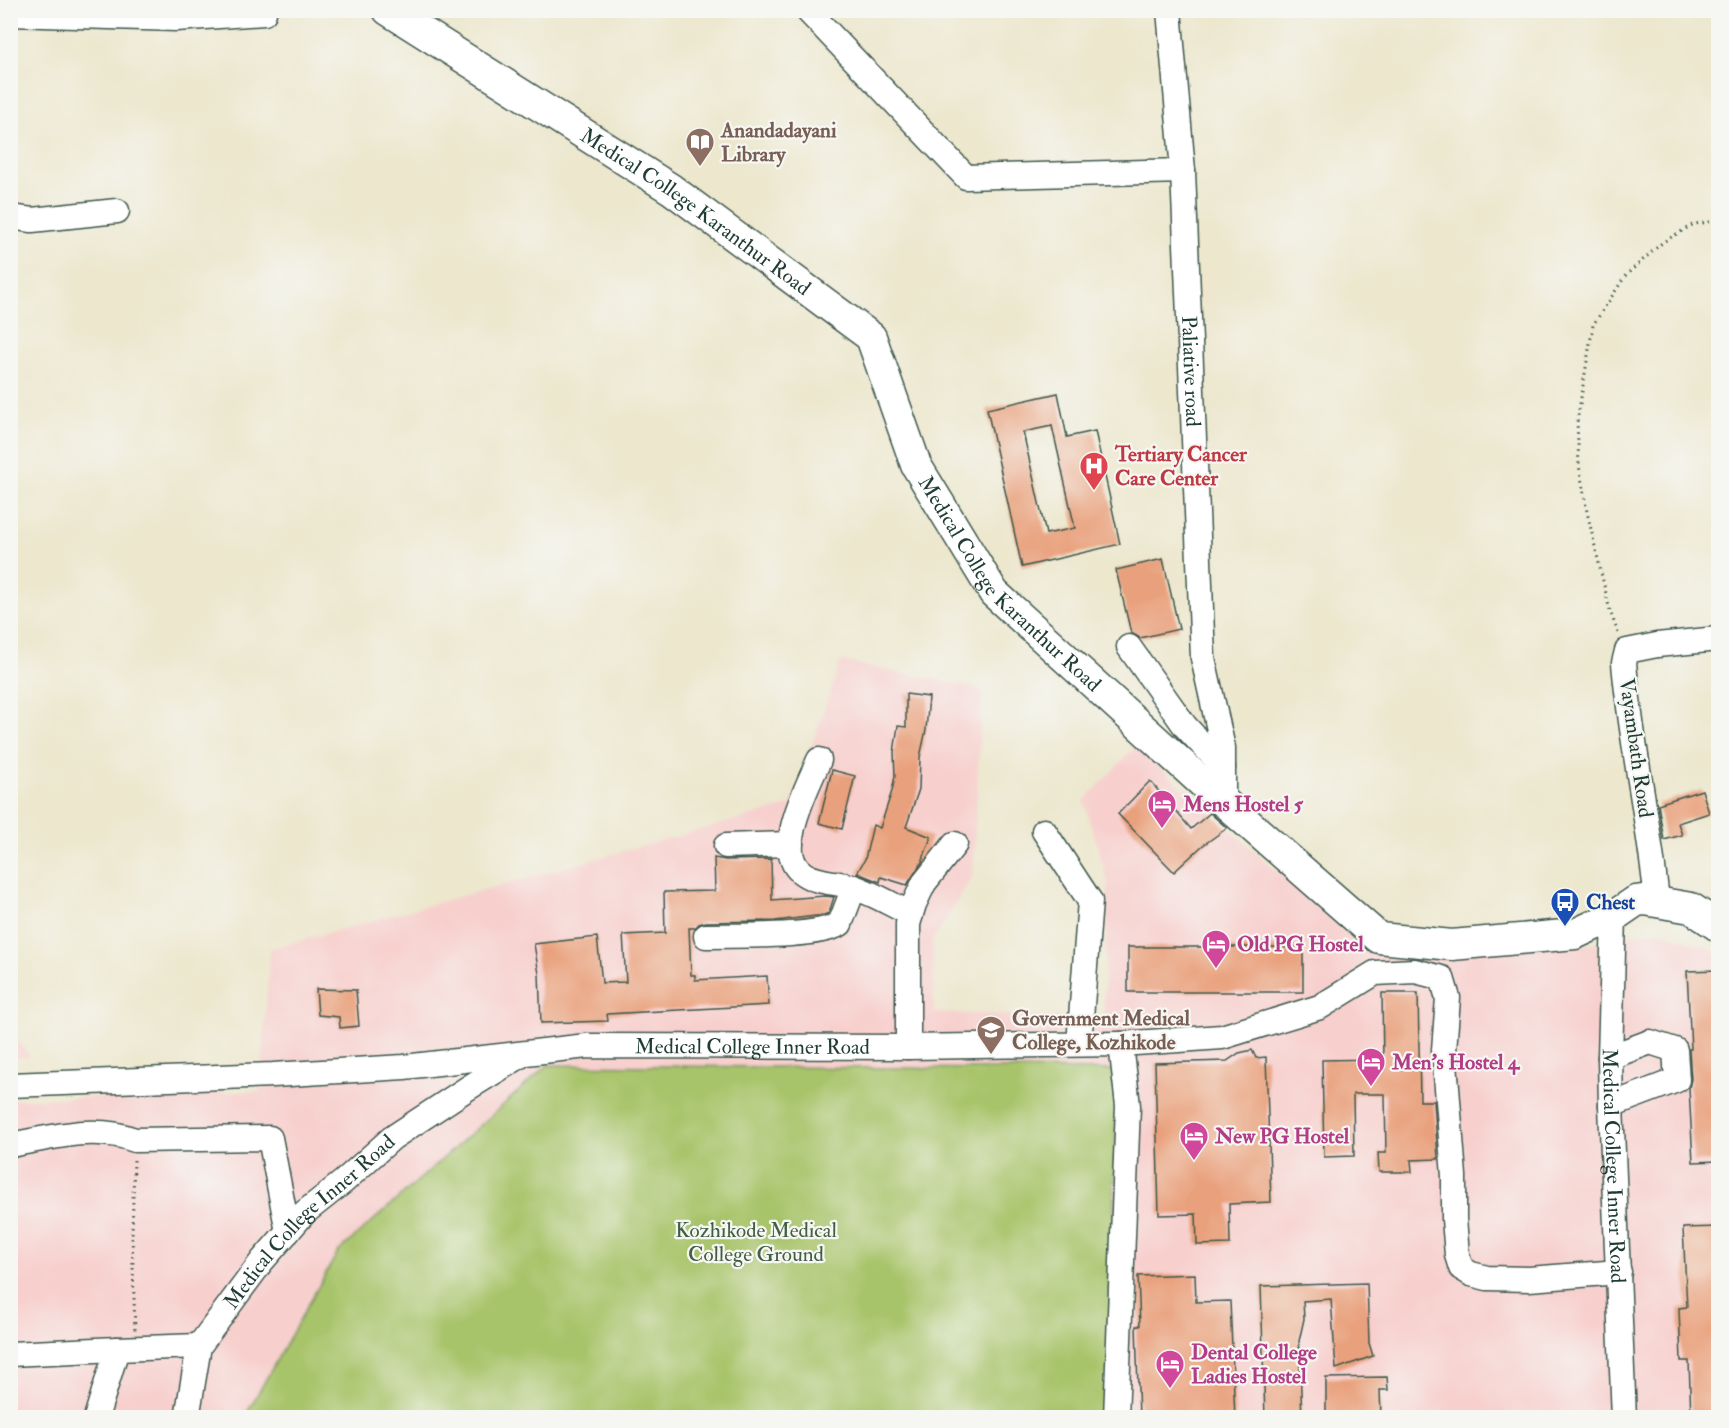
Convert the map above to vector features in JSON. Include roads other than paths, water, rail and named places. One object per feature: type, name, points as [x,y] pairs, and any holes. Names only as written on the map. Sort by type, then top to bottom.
[{"type":"main road","name":"Medical College Karanthur Road","points":[[388,10],[672,189],[871,337],[916,465],[994,593],[1379,939],[1452,945],[1575,934],[1614,916],[1636,902],[1657,901],[1690,908],[1719,926]]},
{"type":"street","points":[[807,10],[966,177],[1183,171]]},
{"type":"street","name":"Paliative road","points":[[1169,10],[1183,171],[1203,658],[1223,748],[1223,801]]},
{"type":"street","points":[[10,14],[176,19],[264,13]]},
{"type":"street","points":[[10,217],[32,220],[117,211]]},
{"type":"street","name":"Vayambath Road","points":[[1657,901],[1651,844],[1626,691],[1624,663],[1628,651],[1657,645],[1719,639]]},
{"type":"street","points":[[1129,647],[1185,726],[1223,767]]},
{"type":"street","points":[[819,760],[797,810],[790,852],[796,869],[806,876],[854,887],[911,914]]},
{"type":"street","points":[[1044,831],[1090,901],[1079,1044]]},
{"type":"street","points":[[726,846],[791,844]]},
{"type":"street","points":[[908,1047],[908,924],[924,883],[955,844]]},
{"type":"street","points":[[706,936],[830,929],[840,924],[854,887]]},
{"type":"street","name":"Medical College Inner Road","points":[[1614,916],[1610,1057],[1624,1418]]},
{"type":"street","name":"Medical College Inner Road","points":[[187,1418],[199,1346],[262,1261],[304,1213],[392,1138],[527,1052],[587,1046],[908,1047],[1121,1044],[1222,1037],[1320,1007],[1375,973],[1415,971],[1442,978],[1448,998],[1444,1050],[1454,1176],[1454,1219],[1457,1255],[1461,1268],[1471,1274],[1487,1278],[1529,1279],[1618,1272]]},
{"type":"street","points":[[1610,1057],[1650,1042],[1675,1050],[1677,1080],[1611,1106]]},
{"type":"street","points":[[1116,1418],[1128,1106],[1121,1044]]},
{"type":"street","points":[[13,1090],[404,1067],[527,1052]]},
{"type":"street","points":[[10,1145],[79,1132],[122,1135],[135,1140],[270,1138],[288,1232]]},
{"type":"street","points":[[10,1354],[199,1346]]},
{"type":"street","points":[[96,1418],[126,1349]]},
{"type":"place","name":"Anandadayani Library","points":[[700,168]]},
{"type":"place","name":"Tertiary Cancer Care Center","points":[[1094,492]]},
{"type":"place","name":"Mens Hostel 5","points":[[1162,830]]},
{"type":"place","name":"Chest","points":[[1565,928]]},
{"type":"place","name":"Old PG Hostel","points":[[1216,970]]},
{"type":"place","name":"Government Medical College, Kozhikode","points":[[991,1056]]},
{"type":"place","name":"Men's Hostel 4","points":[[1371,1088]]},
{"type":"place","name":"New PG Hostel","points":[[1194,1162]]},
{"type":"place","name":"Dental College Ladies Hostel","points":[[1170,1390]]},
{"type":"park label","name":"Kozhikode Medical College Ground","points":[[756,1242]]}]
